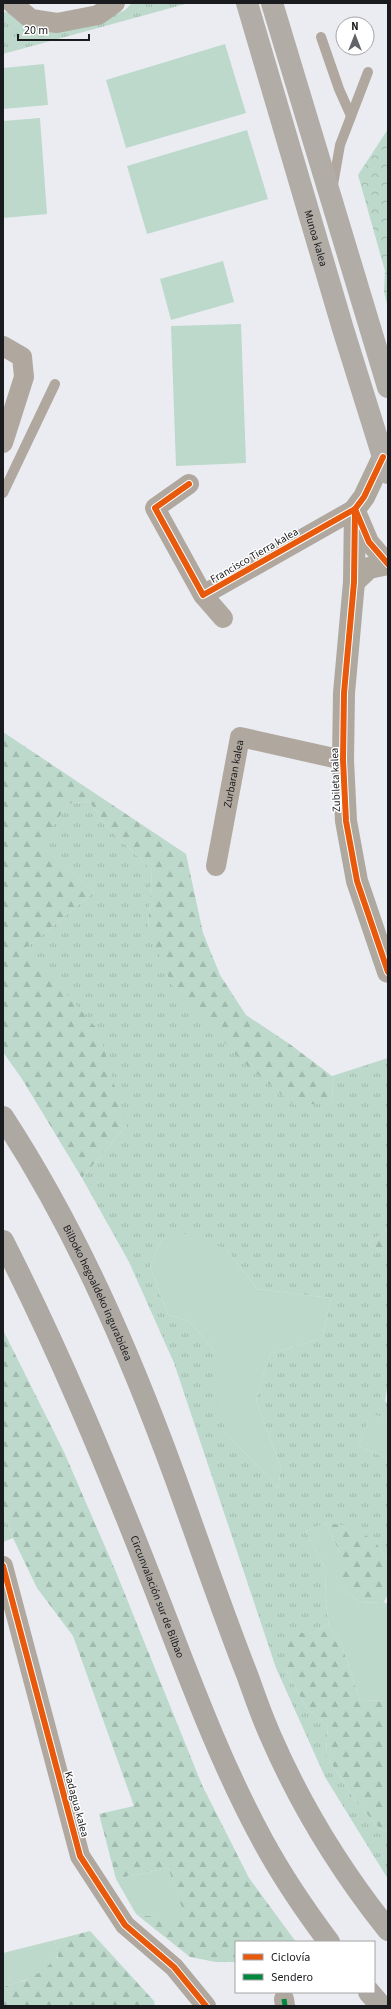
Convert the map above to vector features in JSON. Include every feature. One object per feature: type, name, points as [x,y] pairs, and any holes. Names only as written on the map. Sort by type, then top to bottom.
[{"type":"highway","name":"Bilboko hegoaldeko ingurabidea","points":[[3,1117],[50,1194],[92,1275],[124,1346],[175,1477],[224,1616],[271,1736],[311,1817],[356,1889],[388,1930]]},
{"type":"highway","name":"Circunvalación sur de Bilbao","points":[[3,1241],[34,1302],[89,1423],[223,1760],[263,1841],[302,1906],[328,1941]]},
{"type":"highway","points":[[370,1993],[381,2006]]},
{"type":"main road","name":"Munoa kalea","points":[[247,3],[385,465]]},
{"type":"main road","points":[[272,3],[388,387]]},
{"type":"street","points":[[12,3],[31,19],[57,23],[98,15],[115,3]]},
{"type":"street","points":[[3,346],[22,357],[24,377],[3,443]]},
{"type":"street","points":[[354,582],[370,568],[388,564],[369,542],[355,509],[385,465]]},
{"type":"street","name":"Francisco Tierra kalea","points":[[189,484],[155,508],[203,595],[223,618]]},
{"type":"street","name":"Zubileta kalea","points":[[355,509],[354,582],[344,693],[343,760],[346,821],[357,882],[388,972]]},
{"type":"street","name":"Francisco Tierra kalea","points":[[203,595],[355,509]]},
{"type":"street","name":"Zurbaran kalea","points":[[216,866],[240,737],[343,760]]},
{"type":"street","name":"Kadagua kalea","points":[[3,1566],[80,1856],[125,1925],[174,1967],[206,2006]]},
{"type":"lane","points":[[321,37],[339,89],[351,116]]},
{"type":"lane","points":[[330,197],[340,145],[368,72]]},
{"type":"lane","points":[[3,493],[55,384]]},
{"type":"green space","points":[[132,3],[189,3],[3,54],[3,12],[111,17],[125,10]]},
{"type":"green space","points":[[225,44],[246,113],[126,148],[106,80]]},
{"type":"green space","points":[[44,64],[48,105],[3,109],[3,68]]},
{"type":"green space","points":[[40,118],[47,214],[3,218],[3,121]]},
{"type":"green space","points":[[388,129],[388,308],[384,292],[385,271],[358,175]]},
{"type":"green space","points":[[247,130],[268,199],[147,234],[127,166]]},
{"type":"green space","points":[[223,261],[234,302],[171,320],[160,279]]},
{"type":"green space","points":[[241,324],[246,463],[176,466],[171,326]]},
{"type":"green space","points":[[3,732],[186,854],[203,933],[220,975],[246,1015],[291,1045],[332,1076],[333,1103],[294,1105],[241,1060],[172,985],[148,929],[152,870],[106,826],[89,801],[68,804],[41,844],[94,892],[26,948],[99,1031],[126,1126],[82,1178],[22,1079],[3,1052]]},
{"type":"green space","points":[[89,801],[106,826],[152,870],[148,929],[333,1103],[332,1076],[388,1058],[388,1229],[368,1245],[388,1253],[388,1384],[385,1401],[388,1404],[388,1419],[370,1414],[359,1446],[388,1459],[388,1562],[376,1542],[326,1523],[306,1531],[326,1570],[325,1597],[329,1625],[309,1634],[285,1668],[307,1709],[328,1726],[326,1755],[355,1800],[380,1829],[388,1832],[388,1879],[325,1777],[276,1668],[174,1363],[129,1262],[82,1178],[126,1126],[26,948],[94,892],[40,844],[68,804]],"holes":[[[163,1237],[227,1250],[257,1289],[331,1298],[322,1338],[270,1354],[256,1400],[281,1468],[278,1488],[226,1433],[215,1351],[189,1321],[168,1315],[150,1266]]]},
{"type":"green space","points":[[388,1229],[388,1253],[368,1245]]},
{"type":"green space","points":[[192,1233],[227,1250],[257,1289],[331,1298],[322,1338],[270,1354],[256,1400],[281,1468],[278,1488],[226,1433],[213,1388],[215,1351],[189,1321],[168,1315],[150,1266],[163,1237]]},
{"type":"green space","points":[[3,1330],[64,1452],[116,1572],[202,1785],[249,1878],[295,1941],[235,1941],[235,1962],[216,1962],[190,1957],[136,1914],[186,1921],[168,1868],[116,1879],[99,1814],[134,1806],[73,1636],[37,1588],[13,1538],[3,1507]]},
{"type":"green space","points":[[370,1413],[388,1419],[388,1459],[359,1446]]},
{"type":"green space","points":[[3,1507],[13,1538],[3,1542]]},
{"type":"green space","points":[[326,1523],[351,1526],[376,1542],[388,1562],[388,1594],[384,1602],[360,1603],[340,1586],[340,1553]]},
{"type":"green space","points":[[326,1523],[340,1553],[340,1586],[360,1603],[384,1602],[388,1608],[388,1701],[360,1700],[341,1643],[329,1625],[325,1597],[326,1570],[306,1531]]},
{"type":"green space","points":[[329,1625],[341,1643],[360,1700],[388,1701],[388,1832],[380,1829],[355,1800],[326,1755],[328,1726],[307,1709],[285,1668],[285,1648],[291,1631],[309,1634]]},
{"type":"green space","points":[[168,1868],[187,1922],[136,1914],[116,1879]]},
{"type":"green space","points":[[90,1931],[154,2001],[155,2006],[3,2006],[3,1987],[26,1980],[58,1957],[55,1940]]},
{"type":"green space","points":[[55,1940],[58,1956],[46,1968],[33,1976],[3,1987],[3,1953]]},
{"type":"marked path","points":[[284,1999],[285,2006]]},
{"type":"cycle path","points":[[383,457],[364,497],[355,509],[354,582],[344,693],[343,760],[346,821],[357,881],[388,972]]},
{"type":"cycle path","points":[[189,484],[155,508],[203,595],[355,509],[369,542],[388,564]]},
{"type":"cycle path","points":[[3,1566],[80,1856],[125,1925],[174,1967],[206,2006]]}]
